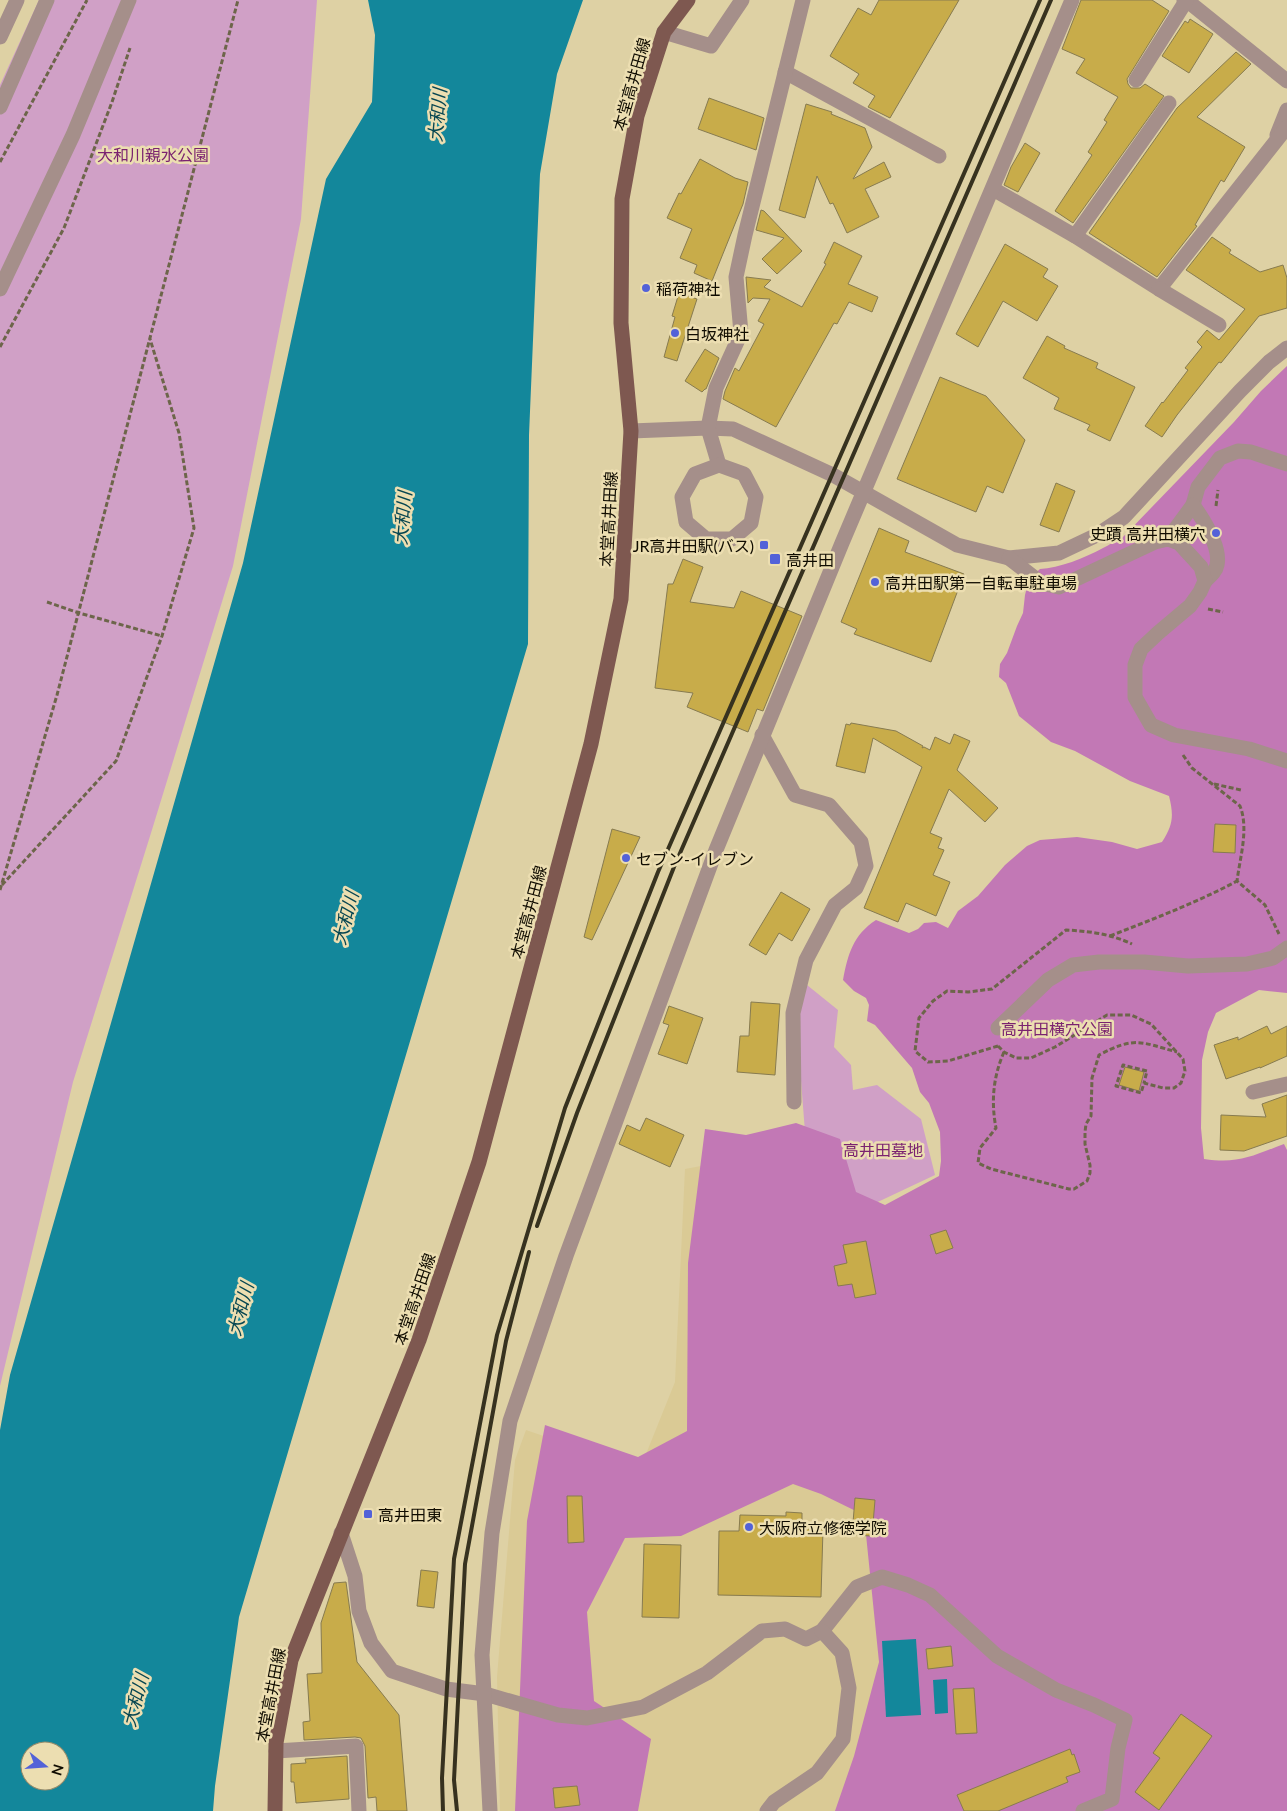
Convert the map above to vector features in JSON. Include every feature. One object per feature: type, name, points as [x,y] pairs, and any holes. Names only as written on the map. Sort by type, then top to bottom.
[{"type":"main road","name":"本堂高井田線","points":[[275,1811],[276,1751],[291,1660],[419,1340],[479,1162],[588,754],[621,598],[631,431],[621,323],[622,199],[637,116],[664,32],[688,0]]},
{"type":"street","points":[[0,37],[17,0]]},
{"type":"street","points":[[0,107],[47,0]]},
{"type":"street","points":[[0,289],[73,135],[129,0]]},
{"type":"street","points":[[664,32],[711,46],[742,0]]},
{"type":"street","points":[[719,465],[708,428],[716,388],[741,333],[736,277],[803,0]]},
{"type":"street","points":[[490,1811],[482,1655],[492,1533],[510,1421],[566,1256],[709,868],[762,735],[1072,0]]},
{"type":"street","points":[[1136,80],[1185,1],[1287,81]]},
{"type":"street","points":[[785,72],[939,156]]},
{"type":"street","points":[[1075,236],[1168,103]]},
{"type":"street","points":[[1275,142],[1287,110]]},
{"type":"street","points":[[1159,288],[1287,126]]},
{"type":"street","points":[[993,189],[1075,236],[1219,325]]},
{"type":"street","points":[[631,431],[733,429],[833,475],[957,545],[1009,558],[1059,553],[1097,536],[1124,517],[1240,391],[1269,362],[1287,348]]},
{"type":"street","points":[[1168,539],[1193,505],[1198,487],[1220,458],[1238,451],[1251,452],[1287,464]]},
{"type":"street","points":[[719,465],[744,474],[756,497],[751,522],[732,539],[706,539],[686,522],[682,496],[695,474],[719,465]]},
{"type":"street","points":[[1193,505],[1204,521],[1216,551],[1217,564],[1214,572],[1205,581],[1190,606],[1158,632],[1141,649],[1135,665],[1135,697],[1150,725],[1174,735],[1249,749],[1287,761]]},
{"type":"street","points":[[1009,558],[1041,583],[1058,587],[1155,542],[1168,539],[1178,543],[1201,567],[1205,581]]},
{"type":"street","points":[[762,735],[795,795],[829,805],[861,842],[866,866],[856,888],[835,905],[806,960],[793,1013],[794,1102]]},
{"type":"street","points":[[998,1028],[1048,980],[1073,965],[1099,962],[1155,963],[1188,966],[1248,964],[1273,958],[1287,948]]},
{"type":"street","points":[[1253,1092],[1287,1084]]},
{"type":"street","points":[[341,1533],[355,1576],[359,1612],[371,1643],[392,1671],[446,1689],[485,1694],[558,1715],[587,1718],[643,1706],[706,1673],[762,1631],[785,1629],[806,1639],[822,1631],[857,1587],[882,1577],[908,1585],[930,1595],[997,1656],[1056,1690],[1094,1704],[1125,1720],[1118,1748],[1112,1799],[1083,1811]]},
{"type":"street","points":[[767,1811],[774,1802],[817,1773],[843,1739],[848,1688],[842,1653],[822,1631]]},
{"type":"street","points":[[276,1751],[356,1746],[359,1811]]},
{"type":"path","points":[[0,162],[87,0]]},
{"type":"path","points":[[0,890],[58,695],[238,0]]},
{"type":"path","points":[[0,347],[64,228],[133,41]]},
{"type":"path","points":[[2,885],[116,761],[162,636],[194,528],[179,433],[150,339]]},
{"type":"path","points":[[47,602],[162,636]]},
{"type":"path","points":[[1174,735],[1180,751],[1192,768],[1240,806],[1244,814],[1243,837],[1236,881]]},
{"type":"path","points":[[1212,784],[1240,790]]},
{"type":"path","points":[[1110,936],[1219,891],[1236,881]]},
{"type":"path","points":[[1236,881],[1265,905],[1287,948]]},
{"type":"path","points":[[998,1046],[948,1062],[928,1062],[915,1051],[919,1018],[933,1001],[947,992],[968,992],[992,988],[1066,930],[1080,930],[1120,938],[1136,946],[1155,963]]},
{"type":"path","points":[[998,1028],[998,1046],[1004,1052],[1016,1058],[1031,1058],[1056,1047],[1107,1015],[1131,1015],[1151,1024],[1183,1059],[1185,1071],[1181,1083],[1174,1088],[1162,1088],[1144,1082]]},
{"type":"path","points":[[1004,1052],[998,1065],[993,1091],[992,1110],[996,1128],[980,1148],[978,1163],[991,1169],[1069,1189],[1088,1181],[1090,1173],[1084,1132],[1091,1116],[1092,1078],[1099,1055],[1128,1042],[1142,1042],[1177,1052]]},
{"type":"path","points":[[1123,1065],[1147,1071],[1144,1082],[1141,1093],[1116,1086],[1123,1065]]},
{"type":"shaded area","name":"大阪府立修徳学院","points":[[802,1147],[1215,1811],[500,1811],[497,1677],[515,1460],[526,1430],[640,1469],[675,1382],[685,1169]]},
{"type":"green space","name":"大和川親水公園","points":[[39,0],[317,0],[301,219],[233,566],[73,1082],[0,1386],[0,85]]},
{"type":"green space","name":"高井田横穴公園","points":[[1287,366],[1287,993],[1259,990],[1216,1013],[1208,1032],[1202,1060],[1201,1128],[1204,1159],[1236,1160],[1284,1144],[1287,1150],[1287,1811],[835,1811],[854,1756],[879,1662],[864,1515],[821,1494],[793,1484],[681,1536],[625,1538],[587,1612],[594,1701],[651,1739],[638,1811],[515,1811],[527,1521],[545,1425],[638,1457],[687,1431],[688,1263],[705,1129],[746,1135],[796,1123],[840,1139],[856,1192],[885,1205],[939,1176],[941,1161],[940,1132],[929,1103],[920,1092],[912,1068],[875,1025],[867,1021],[869,1005],[866,998],[854,991],[843,980],[853,946],[862,932],[876,920],[909,933],[918,929],[924,923],[936,922],[948,928],[958,911],[978,896],[1005,865],[1027,846],[1040,840],[1077,837],[1112,842],[1137,849],[1162,842],[1172,820],[1169,796],[1130,781],[1075,751],[1051,742],[1019,716],[1006,683],[999,677],[1000,664],[1007,653],[1023,613],[1029,579],[1040,569],[1064,565],[1080,559],[1123,537]]},
{"type":"green space","name":"高井田墓地","points":[[807,985],[838,1010],[834,1047],[851,1065],[853,1090],[877,1085],[921,1119],[935,1175],[848,1216],[805,1132],[796,1016]]},
{"type":"water","name":"大和川","points":[[368,0],[583,0],[557,74],[540,174],[529,435],[528,644],[239,1617],[213,1811],[0,1811],[0,1430],[10,1375],[243,563],[326,179],[372,102],[375,35]]},
{"type":"water","points":[[916,1639],[921,1715],[886,1717],[882,1641]]},
{"type":"water","points":[[947,1679],[948,1713],[935,1714],[933,1680]]},
{"type":"building","points":[[879,0],[959,0],[890,118],[868,107],[875,96],[853,83],[859,74],[830,56],[858,8],[871,15]]},
{"type":"building","points":[[1081,0],[1152,0],[1169,11],[1127,79],[1131,88],[1140,88],[1145,84],[1164,96],[1073,223],[1055,211],[1092,155],[1088,152],[1107,122],[1104,120],[1118,97],[1076,73],[1085,59],[1062,49]]},
{"type":"building","points":[[1190,19],[1213,34],[1189,73],[1162,56],[1185,21],[1188,23]]},
{"type":"building","points":[[1236,52],[1251,64],[1197,117],[1245,147],[1224,182],[1221,180],[1195,225],[1197,226],[1157,277],[1089,233],[1177,108]]},
{"type":"building","points":[[709,98],[764,118],[756,150],[698,129]]},
{"type":"building","points":[[806,104],[832,112],[831,114],[865,128],[872,147],[853,179],[884,162],[891,177],[865,189],[879,217],[847,233],[833,203],[830,204],[817,176],[805,218],[779,210]]},
{"type":"building","points":[[1025,143],[1040,153],[1018,192],[1004,185],[1011,167]]},
{"type":"building","points":[[700,159],[735,178],[748,182],[743,204],[712,281],[694,273],[697,265],[680,258],[692,229],[667,218],[679,193],[681,194]]},
{"type":"building","points":[[761,210],[802,251],[777,274],[762,259],[784,238],[756,230]]},
{"type":"building","points":[[1212,237],[1231,250],[1229,253],[1260,272],[1283,265],[1287,278],[1287,308],[1259,316],[1221,363],[1219,362],[1162,437],[1145,426],[1188,370],[1185,368],[1202,347],[1197,342],[1207,330],[1219,340],[1245,309],[1186,270]]},
{"type":"building","points":[[834,242],[862,256],[848,284],[878,297],[872,312],[849,302],[837,324],[834,323],[776,427],[723,399],[735,368],[739,371],[764,324],[758,321],[770,299],[753,298],[748,303],[746,277],[771,280],[764,287],[802,307],[826,264],[824,263]]},
{"type":"building","points":[[1005,244],[1048,269],[1043,277],[1058,286],[1037,321],[1003,301],[978,347],[956,334]]},
{"type":"building","points":[[679,293],[697,299],[677,361],[664,357],[675,317],[672,316]]},
{"type":"building","points":[[1047,336],[1065,346],[1064,348],[1098,363],[1096,368],[1135,387],[1110,441],[1087,430],[1090,425],[1054,409],[1059,398],[1023,378]]},
{"type":"building","points":[[705,349],[719,358],[706,389],[702,392],[685,381]]},
{"type":"building","points":[[940,377],[986,396],[1025,440],[1003,493],[987,486],[976,512],[897,479]]},
{"type":"building","points":[[1056,483],[1075,491],[1059,532],[1040,525]]},
{"type":"building","points":[[879,528],[909,541],[905,552],[964,574],[931,662],[854,634],[857,629],[841,622]]},
{"type":"building","points":[[683,559],[703,567],[690,602],[734,608],[741,591],[802,616],[763,711],[757,709],[748,732],[687,707],[693,693],[655,688],[668,584],[673,584]]},
{"type":"building","points":[[851,723],[896,731],[923,746],[922,748],[930,750],[935,737],[950,744],[954,734],[970,741],[957,770],[998,808],[985,822],[949,789],[930,833],[942,838],[938,848],[944,850],[933,875],[950,882],[936,916],[906,903],[898,922],[864,908],[922,767],[873,738],[865,773],[836,766],[846,724],[850,725]]},
{"type":"building","points":[[1215,824],[1236,825],[1235,853],[1213,852]]},
{"type":"building","points":[[612,829],[640,837],[592,940],[584,937]]},
{"type":"building","points":[[781,892],[810,909],[792,941],[779,933],[766,955],[749,945]]},
{"type":"building","points":[[751,1002],[780,1004],[775,1075],[737,1072],[740,1036],[749,1036]]},
{"type":"building","points":[[669,1006],[703,1018],[687,1064],[658,1054],[669,1025],[663,1023]]},
{"type":"building","points":[[1267,1026],[1271,1034],[1287,1026],[1287,1056],[1260,1068],[1226,1079],[1214,1045],[1238,1037],[1238,1040]]},
{"type":"building","points":[[1125,1067],[1144,1072],[1139,1091],[1119,1085]]},
{"type":"building","points":[[1287,1095],[1287,1136],[1244,1151],[1220,1150],[1221,1115],[1266,1117],[1262,1104]]},
{"type":"building","points":[[646,1118],[684,1135],[670,1167],[619,1144],[627,1125],[640,1131]]},
{"type":"building","points":[[946,1230],[953,1248],[936,1254],[930,1235]]},
{"type":"building","points":[[866,1241],[876,1294],[855,1298],[852,1284],[838,1286],[834,1266],[847,1263],[843,1245]]},
{"type":"building","points":[[567,1496],[582,1496],[584,1542],[568,1543]]},
{"type":"building","points":[[855,1498],[875,1500],[872,1536],[852,1535]]},
{"type":"building","points":[[786,1512],[802,1513],[802,1529],[823,1529],[821,1597],[718,1595],[719,1531],[739,1531],[740,1515],[786,1516]]},
{"type":"building","points":[[644,1544],[681,1545],[679,1618],[642,1617]]},
{"type":"building","points":[[421,1570],[438,1572],[434,1608],[417,1606]]},
{"type":"building","points":[[346,1582],[357,1662],[399,1715],[407,1811],[377,1811],[376,1797],[368,1798],[365,1746],[361,1738],[304,1740],[303,1722],[310,1721],[307,1674],[322,1673],[321,1623],[334,1583]]},
{"type":"building","points":[[951,1646],[953,1666],[928,1669],[926,1649]]},
{"type":"building","points":[[974,1688],[977,1733],[956,1734],[953,1689]]},
{"type":"building","points":[[1181,1714],[1212,1736],[1159,1810],[1135,1792],[1160,1758],[1153,1753]]},
{"type":"building","points":[[1070,1749],[1072,1755],[1074,1754],[1080,1772],[1066,1777],[1068,1782],[998,1811],[964,1811],[957,1795]]},
{"type":"building","points":[[347,1756],[349,1799],[296,1803],[294,1782],[291,1782],[291,1764],[306,1763],[305,1759]]},
{"type":"building","points":[[577,1786],[580,1805],[555,1808],[553,1788]]},
{"type":"railway","points":[[443,1811],[442,1778],[454,1559],[497,1335],[565,1108],[658,872],[1040,0]]},
{"type":"railway","points":[[537,1226],[577,1113],[674,867],[1051,0]]},
{"type":"railway","points":[[457,1811],[454,1780],[465,1564],[506,1341],[529,1252]]},
{"type":"place","name":"稲荷神社","points":[[646,288]]},
{"type":"place","name":"白坂神社","points":[[675,333]]},
{"type":"place","name":"史蹟 高井田横穴","points":[[1216,533]]},
{"type":"place","name":"JR高井田駅(バス)","points":[[764,545]]},
{"type":"place","name":"高井田","points":[[775,559]]},
{"type":"place","name":"高井田駅第一自転車駐車場","points":[[875,582]]},
{"type":"place","name":"セブン-イレブン","points":[[626,858]]},
{"type":"place","name":"高井田東","points":[[368,1514]]},
{"type":"place","name":"大阪府立修徳学院","points":[[749,1527]]}]
